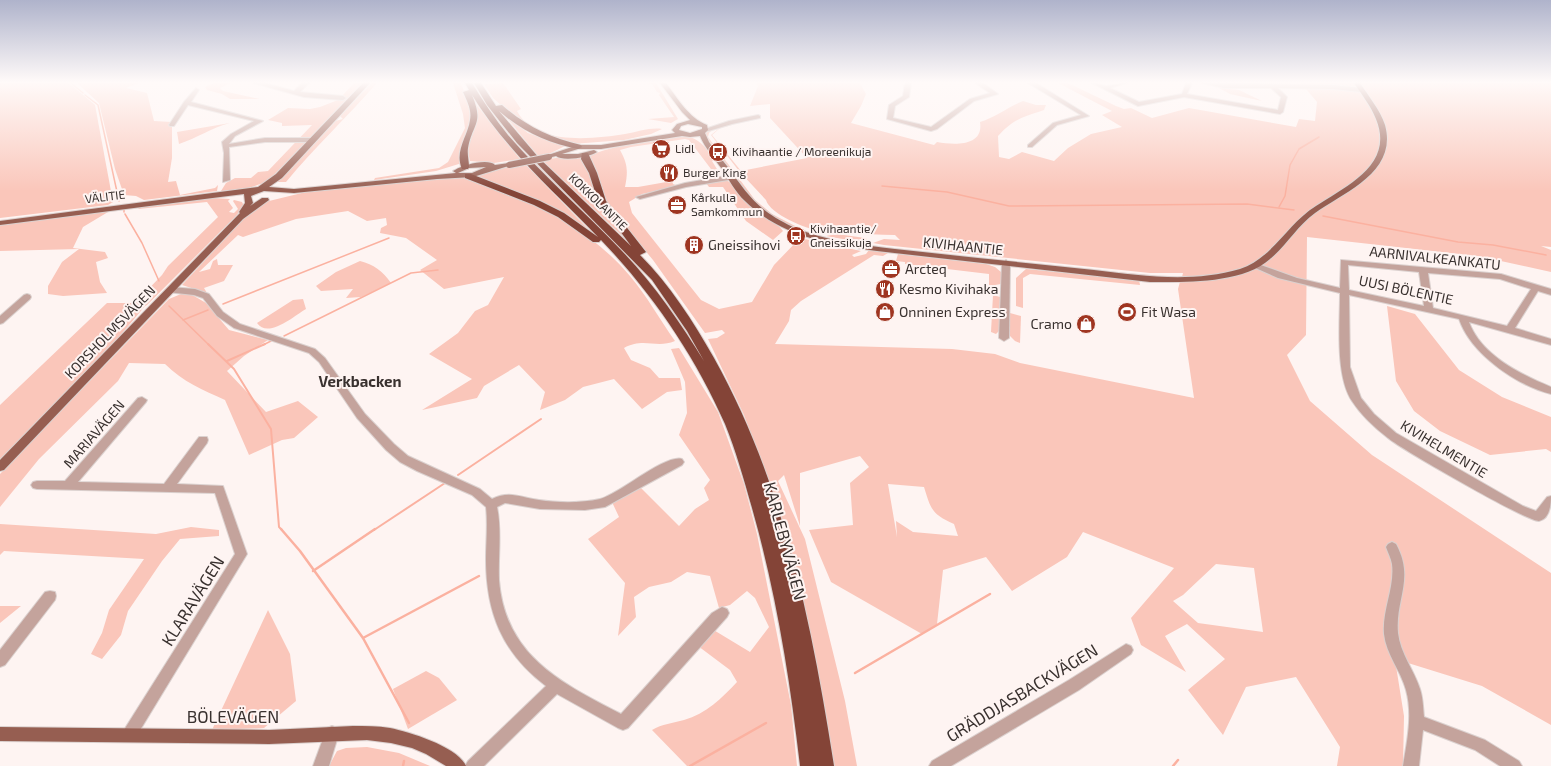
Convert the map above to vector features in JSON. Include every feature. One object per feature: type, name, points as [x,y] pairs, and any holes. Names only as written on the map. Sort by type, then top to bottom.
[{"type":"highway","points":[[474,119],[464,149],[464,172],[555,212],[570,220],[604,245],[615,248]]},
{"type":"highway","name":"KOKKOLANTIE","points":[[490,119],[531,166],[615,248],[659,302],[683,339]]},
{"type":"highway","name":"KOKKOLANTIE","points":[[501,119],[546,169],[630,250],[656,278],[699,340]]},
{"type":"highway","points":[[514,119],[528,130],[584,151],[585,159],[593,172],[602,200],[656,270],[656,278]]},
{"type":"highway","name":"KARLEBYVÄGEN","points":[[683,339],[722,405],[745,463],[767,534],[788,627],[809,766]]},
{"type":"highway","name":"KARLEBYVÄGEN","points":[[699,340],[731,401],[755,461],[778,530],[802,624],[825,766]]},
{"type":"main road","points":[[333,119],[279,176],[274,183],[271,194],[385,184],[464,172],[621,144],[685,135],[702,128]]},
{"type":"main road","points":[[645,140],[675,130],[676,126],[683,123],[686,119]]},
{"type":"main road","name":"KIVIHAANTIE","points":[[692,119],[702,128],[707,144],[747,199],[756,208],[781,224],[815,238],[860,247],[1171,280],[1225,274],[1255,266]]},
{"type":"main road","points":[[1255,266],[1272,252],[1303,218],[1357,183],[1368,173],[1378,159],[1383,142],[1382,128],[1379,119]]},
{"type":"main road","points":[[683,123],[702,128]]},
{"type":"main road","name":"KIVIHAANTIE","points":[[675,130],[707,144]]},
{"type":"main road","points":[[549,157],[584,151]]},
{"type":"main road","points":[[256,190],[279,176]]},
{"type":"main road","name":"VÄLITIE","points":[[0,223],[212,197],[256,190],[271,194]]},
{"type":"main road","name":"KORSHOLMSVÄGEN","points":[[240,217],[249,203],[247,195],[256,190]]},
{"type":"main road","name":"VÄLITIE","points":[[212,197],[248,200],[271,194]]},
{"type":"main road","name":"KORSHOLMSVÄGEN","points":[[0,467],[240,217],[271,194]]},
{"type":"main road","name":"BÖLEVÄGEN","points":[[0,734],[271,737],[332,733],[381,734],[403,739],[432,750],[450,758],[458,766]]},
{"type":"street","points":[[172,125],[176,119]]},
{"type":"street","points":[[226,180],[225,142],[228,138],[260,121],[251,119]]},
{"type":"street","points":[[702,128],[749,119]]},
{"type":"street","points":[[890,119],[931,129],[935,128],[947,119]]},
{"type":"street","points":[[1030,146],[1055,124],[1075,119]]},
{"type":"street","points":[[226,146],[265,140],[313,140]]},
{"type":"street","points":[[640,197],[685,185],[731,177]]},
{"type":"street","name":"AARNIVALKEANKATU","points":[[1344,291],[1344,262],[1501,277],[1551,292]]},
{"type":"street","points":[[1004,338],[1006,263]]},
{"type":"street","name":"UUSI BÖLENTIE","points":[[1255,266],[1284,278],[1463,318],[1551,342]]},
{"type":"street","points":[[1423,270],[1429,310]]},
{"type":"street","points":[[1510,330],[1536,287]]},
{"type":"street","points":[[170,290],[196,292],[206,296],[220,314],[237,326],[290,342],[312,351],[322,360],[361,416],[392,449],[404,459],[422,468],[471,488],[491,504],[494,589],[500,617],[516,648],[526,662],[555,686],[623,723],[722,613]]},
{"type":"street","name":"KIVIHELMENTIE","points":[[1344,291],[1345,367],[1356,399],[1370,416],[1392,436],[1519,509],[1538,517],[1551,500]]},
{"type":"street","points":[[0,321],[27,297]]},
{"type":"street","points":[[1463,318],[1470,332],[1480,346],[1494,360],[1514,374],[1551,392]]},
{"type":"street","name":"MARIAVÄGEN","points":[[68,486],[142,400]]},
{"type":"street","points":[[168,487],[203,440]]},
{"type":"street","points":[[491,504],[504,498],[540,505],[585,506],[605,504],[650,476],[678,462]]},
{"type":"street","name":"KLARAVÄGEN","points":[[37,485],[219,489],[241,554],[129,735]]},
{"type":"street","points":[[1392,547],[1398,559],[1396,591],[1391,625],[1392,642],[1407,674],[1413,692],[1417,721],[1411,766]]},
{"type":"street","points":[[0,661],[50,596]]},
{"type":"street","name":"GRÄDDJASBACKVÄGEN","points":[[937,766],[1074,685],[1126,650]]},
{"type":"street","points":[[473,766],[555,686]]},
{"type":"street","points":[[1417,721],[1480,745],[1514,766]]},
{"type":"street","points":[[321,766],[332,733]]},
{"type":"shaded area","points":[[0,119],[98,119],[113,202],[108,205],[0,218]]},
{"type":"shaded area","points":[[103,119],[153,119],[154,121],[172,122],[172,158],[168,182],[176,181],[180,195],[215,188],[218,185],[217,191],[144,200],[136,196],[124,195],[115,169]]},
{"type":"shaded area","points":[[270,119],[329,119],[266,183],[246,189],[221,191],[226,183],[235,178],[251,178],[258,172],[268,171],[312,125],[282,126],[282,123],[268,120]]},
{"type":"shaded area","points":[[343,119],[286,182],[277,182],[335,121]]},
{"type":"shaded area","points":[[464,119],[471,119],[469,130],[462,145],[462,163],[436,171],[374,180],[375,178],[439,168],[448,162],[465,128]]},
{"type":"shaded area","points":[[477,119],[488,119],[520,159],[494,163],[470,161],[467,148]]},
{"type":"shaded area","points":[[508,119],[510,119],[528,133],[565,146],[549,154],[538,156]]},
{"type":"shaded area","points":[[516,119],[523,119],[537,130],[566,138],[597,137],[625,134],[649,129],[662,129],[651,134],[624,140],[572,144],[534,131]]},
{"type":"shaded area","points":[[648,119],[678,119],[678,119],[671,123]]},
{"type":"shaded area","points":[[771,119],[854,119],[851,123],[934,145],[937,142],[959,144],[973,140],[980,130],[980,122],[987,119],[1021,119],[1003,130],[998,136],[999,157],[1009,159],[1022,152],[1054,161],[1068,148],[1091,134],[1122,127],[1108,119],[1250,119],[1296,127],[1299,119],[1315,121],[1315,119],[1551,119],[1551,247],[1541,246],[1551,250],[1551,272],[1478,256],[1307,237],[1306,335],[1287,355],[1310,401],[1372,455],[1551,573],[1551,725],[1482,686],[1408,663],[1396,666],[1404,716],[1403,766],[1337,766],[1340,747],[1296,677],[1246,687],[1223,735],[1188,690],[1225,659],[1187,624],[1165,636],[1186,672],[1141,645],[1131,618],[1174,568],[1083,532],[1067,557],[1012,591],[986,557],[943,570],[937,624],[922,634],[831,582],[809,530],[853,525],[850,483],[869,467],[860,456],[800,473],[800,526],[784,475],[778,481],[805,539],[845,701],[857,766],[834,766],[810,637],[779,512],[744,415],[708,339],[717,338],[725,333],[722,330],[705,333],[653,260],[610,208],[602,194],[597,171],[588,159],[589,156],[609,149],[640,142],[682,136],[694,139],[707,149],[720,174],[709,177],[708,175],[714,173],[689,140],[685,139],[620,150],[627,168],[625,187],[638,187],[672,181],[673,184],[678,186],[642,194],[629,202],[632,213],[701,300],[719,309],[752,302],[774,265],[800,238],[861,251],[852,255],[854,257],[866,254],[869,250],[888,253],[883,256],[874,255],[801,301],[791,310],[789,321],[775,344],[952,349],[995,354],[1020,363],[1194,398],[1178,289],[1181,278],[1168,278],[1032,264],[1168,277],[1182,277],[1183,273],[1150,273],[884,245],[873,243],[884,239],[900,240],[895,235],[814,230],[789,220],[774,210],[739,171],[711,135],[722,126],[732,125],[720,128],[712,135],[741,171],[807,158]],"holes":[[[888,484],[924,487],[933,510],[941,517],[954,524],[958,536],[913,532],[896,521],[897,537]],[[1216,564],[1254,568],[1263,632],[1198,623],[1173,601],[1183,595]]]},
{"type":"shaded area","points":[[230,123],[192,139],[179,144],[177,132]]},
{"type":"shaded area","points":[[713,129],[709,133],[708,137],[755,200],[772,214],[797,227],[795,228],[774,217],[753,201],[705,135],[706,132]]},
{"type":"shaded area","points":[[563,157],[581,158],[590,173],[597,197],[635,248],[542,160]]},
{"type":"shaded area","points":[[524,163],[589,230],[549,207],[478,176],[504,166]]},
{"type":"shaded area","points":[[460,177],[482,183],[544,210],[590,238],[618,262],[648,300],[675,341],[662,344],[638,343],[624,348],[631,360],[650,368],[659,378],[680,378],[682,390],[667,392],[642,409],[614,379],[583,387],[565,400],[540,410],[545,392],[519,365],[484,386],[477,398],[422,410],[472,379],[429,354],[458,333],[475,311],[488,305],[504,277],[444,289],[420,270],[437,260],[406,238],[380,233],[381,228],[387,225],[386,218],[367,221],[348,211],[296,219],[243,237],[238,235],[199,272],[210,269],[213,261],[217,259],[218,265],[233,265],[224,281],[204,288],[207,293],[182,285],[246,216],[260,204],[306,192]]},
{"type":"shaded area","points":[[724,180],[732,183],[748,204],[783,231],[773,240],[746,221],[723,187],[709,187],[706,183]]},
{"type":"shaded area","points":[[213,198],[230,199],[228,201],[233,208],[229,212],[234,213],[238,209],[233,201],[234,200],[242,202],[244,206],[235,217],[145,306],[119,337],[0,461],[0,405],[107,303],[135,303],[162,275],[168,266],[218,217],[207,202],[138,209],[140,207]]},
{"type":"shaded area","points":[[108,212],[83,227],[73,248],[105,252],[108,258],[96,262],[100,282],[107,293],[63,296],[48,294],[48,286],[62,262],[79,249],[0,251],[0,225]]},
{"type":"shaded area","points":[[837,234],[865,238],[868,240],[865,243],[826,236]]},
{"type":"shaded area","points":[[898,254],[986,264],[995,267],[1001,272],[1001,284],[989,286],[989,274],[905,264],[905,262],[896,261]]},
{"type":"shaded area","points":[[360,261],[377,269],[391,283],[361,297],[346,298],[353,289],[321,291],[316,286],[336,272]]},
{"type":"shaded area","points":[[1026,269],[1139,280],[1140,285],[1030,274],[1023,278],[1023,308],[1016,306],[1016,278]]},
{"type":"shaded area","points":[[189,293],[206,303],[229,330],[268,340],[244,356],[227,371],[266,412],[298,401],[318,417],[294,438],[282,440],[249,455],[225,400],[186,381],[165,364],[129,363],[118,381],[39,459],[0,507],[0,474],[169,299],[181,294]]},
{"type":"shaded area","points":[[993,295],[1000,297],[999,331],[996,334],[991,332]]},
{"type":"shaded area","points":[[303,299],[306,309],[281,325],[268,329],[257,323],[293,300]]},
{"type":"shaded area","points":[[1387,306],[1415,314],[1459,370],[1502,397],[1551,417],[1551,452],[1546,449],[1490,455],[1440,431],[1414,411],[1396,381]]},
{"type":"shaded area","points":[[1010,313],[1021,316],[1020,343],[1015,341],[1008,334]]},
{"type":"shaded area","points":[[679,348],[718,412],[744,484],[757,534],[791,705],[797,766],[687,766],[652,730],[660,726],[684,720],[699,714],[706,710],[737,682],[730,670],[698,646],[712,629],[750,652],[769,627],[755,598],[747,591],[730,605],[719,608],[710,576],[687,572],[671,582],[649,587],[634,597],[636,617],[618,636],[625,583],[588,539],[619,517],[612,502],[638,485],[679,526],[695,509],[709,500],[704,488],[710,480],[679,435],[687,413],[685,382],[671,349]]},
{"type":"shaded area","points":[[0,524],[156,534],[191,527],[219,530],[219,536],[180,539],[162,561],[128,611],[121,635],[102,659],[91,654],[102,633],[109,610],[144,559],[4,551],[0,555]]},
{"type":"shaded area","points":[[0,606],[21,606],[0,623]]},
{"type":"shaded area","points":[[268,610],[290,654],[296,701],[264,728],[212,730]]},
{"type":"shaded area","points":[[426,671],[439,678],[457,700],[408,729],[393,689]]},
{"type":"shaded area","points":[[367,747],[399,753],[430,766],[329,766],[337,751],[346,748]]},
{"type":"waterway","points":[[101,119],[119,201]]},
{"type":"waterway","points":[[1279,207],[1285,196],[1290,165],[1299,149],[1319,137]]},
{"type":"waterway","points":[[882,186],[947,192],[1009,206],[1247,204],[1294,210]]},
{"type":"waterway","points":[[125,214],[142,243],[159,281]]},
{"type":"waterway","points":[[1323,216],[1458,242],[1493,245],[1546,255]]},
{"type":"waterway","points":[[223,304],[389,238]]},
{"type":"waterway","points":[[284,336],[411,273],[438,270]]},
{"type":"waterway","points":[[169,306],[183,320]]},
{"type":"waterway","points":[[183,320],[208,310]]},
{"type":"waterway","points":[[183,320],[209,345]]},
{"type":"waterway","points":[[265,344],[271,341]]},
{"type":"waterway","points":[[208,344],[234,369],[271,429],[279,527],[281,529]]},
{"type":"waterway","points":[[227,361],[265,344]]},
{"type":"waterway","points":[[458,475],[541,419]]},
{"type":"waterway","points":[[374,530],[445,483]]},
{"type":"waterway","points":[[281,529],[314,570]]},
{"type":"waterway","points":[[314,570],[375,529]]},
{"type":"waterway","points":[[314,570],[363,638]]},
{"type":"waterway","points":[[363,638],[479,576]]},
{"type":"waterway","points":[[855,673],[990,594]]},
{"type":"waterway","points":[[363,638],[409,723]]},
{"type":"waterway","points":[[690,766],[766,723]]},
{"type":"waterway","points":[[1173,766],[1178,760]]},
{"type":"waterway","points":[[403,766],[404,761]]},
{"type":"place","name":"Lidl","points":[[661,149]]},
{"type":"place","name":"Kivihaantie / Moreenikuja","points":[[718,152]]},
{"type":"place","name":"Burger King","points":[[669,173]]},
{"type":"place","name":"Kårkulla Samkommun","points":[[677,205]]},
{"type":"place","name":"Kivihaantie/ Gneissikuja","points":[[796,236]]},
{"type":"place","name":"Gneissihovi","points":[[694,245]]},
{"type":"place","name":"Arcteq","points":[[891,269]]},
{"type":"place","name":"Kesmo Kivihaka","points":[[885,289]]},
{"type":"place","name":"Onninen Express","points":[[885,312]]},
{"type":"place","name":"Fit Wasa","points":[[1127,312]]},
{"type":"place","name":"Cramo","points":[[1086,324]]},
{"type":"district","name":"Verkbacken","points":[[360,382]]}]
